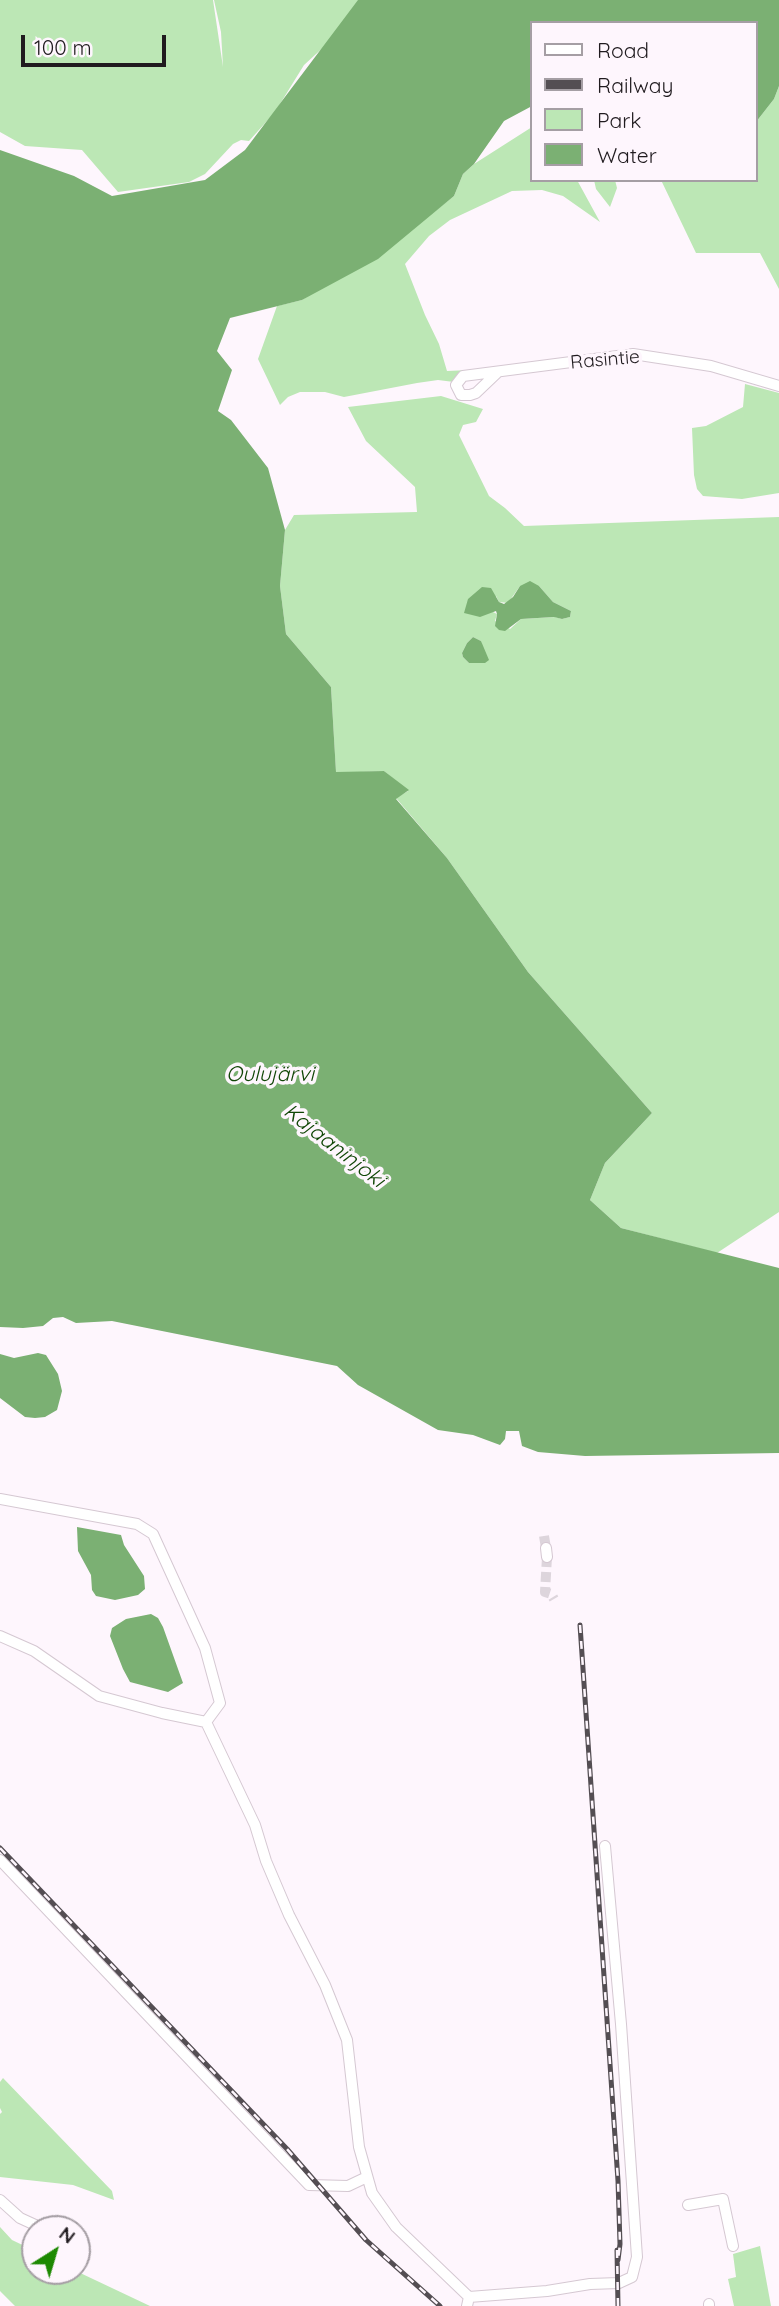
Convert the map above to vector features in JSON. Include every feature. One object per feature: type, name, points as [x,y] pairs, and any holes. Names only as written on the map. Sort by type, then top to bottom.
[{"type":"street","name":"Rasintie","points":[[497,373],[476,393],[461,396],[456,385],[463,376],[633,354],[711,366],[779,386]]},
{"type":"street","points":[[0,1499],[137,1524],[153,1534],[205,1648],[219,1703],[206,1722]]},
{"type":"street","points":[[0,1636],[34,1651],[99,1696],[206,1722]]},
{"type":"street","points":[[206,1722],[255,1825],[266,1861],[289,1915],[324,1985],[347,2040],[359,2147],[372,2193],[396,2227],[468,2301],[590,2284],[619,2283],[632,2277],[637,2257],[621,2024],[605,1846]]},
{"type":"street","points":[[0,1860],[309,2185],[348,2186],[367,2177]]},
{"type":"street","points":[[688,2205],[723,2199],[733,2246]]},
{"type":"street","points":[[0,2200],[21,2218]]},
{"type":"green space","points":[[0,0],[213,0],[223,67],[221,32],[214,0],[363,0],[327,44],[304,65],[275,112],[249,141],[241,140],[233,144],[205,174],[189,182],[118,192],[82,150],[25,146],[0,132]]},
{"type":"green space","points":[[779,86],[779,289],[760,253],[696,253],[662,182],[758,182],[758,119],[774,99]]},
{"type":"green space","points":[[530,128],[530,182],[578,182],[600,222],[563,196],[542,190],[512,191],[450,220],[429,236],[405,264],[439,344],[447,371],[470,370],[454,382],[438,380],[344,397],[325,392],[300,392],[288,397],[280,405],[258,359],[277,306],[302,300],[435,211],[454,196],[463,174]]},
{"type":"green space","points":[[594,182],[616,182],[617,188],[610,207],[596,189]]},
{"type":"green space","points":[[745,384],[779,393],[779,493],[742,499],[703,496],[697,489],[694,475],[692,428],[706,426],[743,407]]},
{"type":"green space","points":[[441,396],[483,409],[476,422],[463,425],[459,435],[489,496],[524,526],[779,517],[779,1212],[717,1253],[621,1228],[590,1200],[605,1163],[652,1113],[528,972],[447,858],[396,798],[408,791],[384,771],[336,773],[331,687],[286,634],[280,586],[285,530],[294,515],[417,512],[415,487],[366,441],[348,407]],"holes":[[[520,586],[539,586],[553,602],[571,611],[570,617],[521,619],[510,629],[495,621],[497,614],[493,612],[496,596],[499,602],[508,603]],[[473,637],[481,641],[485,663],[469,663],[463,657],[462,653]]]},
{"type":"green space","points":[[3,2078],[112,2191],[114,2200],[73,2185],[0,2177],[0,2082]]},
{"type":"green space","points":[[0,2227],[12,2240],[21,2244],[21,2285],[91,2285],[91,2278],[150,2306],[15,2306],[0,2291]]},
{"type":"green space","points":[[760,2246],[771,2306],[734,2306],[728,2279],[736,2277],[733,2254]]},
{"type":"water","name":"Oulujärvi","points":[[358,0],[779,0],[779,86],[774,99],[758,119],[758,21],[530,21],[530,107],[504,121],[474,164],[463,174],[454,196],[378,259],[302,300],[230,318],[217,351],[232,370],[218,411],[231,420],[268,468],[285,530],[280,586],[286,634],[331,687],[336,772],[384,771],[409,790],[396,799],[447,858],[528,972],[652,1113],[605,1163],[590,1200],[621,1228],[779,1268],[779,1453],[585,1456],[538,1452],[522,1446],[519,1431],[506,1431],[505,1439],[500,1445],[473,1435],[438,1430],[358,1385],[337,1366],[112,1321],[76,1323],[63,1317],[53,1318],[43,1326],[0,1327],[0,150],[74,176],[112,196],[205,180],[245,150]]},
{"type":"water","points":[[530,581],[539,586],[553,602],[571,611],[570,617],[521,619],[505,631],[495,626],[496,611],[480,617],[464,613],[468,599],[482,587],[491,588],[499,602],[504,604],[520,586]]},
{"type":"water","points":[[473,637],[481,641],[489,660],[485,663],[469,663],[463,657],[467,643]]},
{"type":"water","points":[[38,1353],[46,1355],[58,1374],[62,1391],[57,1410],[45,1417],[25,1417],[0,1398],[0,1354],[14,1358]]},
{"type":"water","points":[[77,1527],[121,1535],[124,1545],[144,1576],[145,1589],[138,1595],[115,1600],[96,1596],[92,1590],[91,1575],[78,1551]]},
{"type":"water","points":[[151,1614],[158,1618],[163,1627],[183,1683],[168,1692],[130,1682],[110,1636],[112,1628],[126,1619]]},
{"type":"tunnel","points":[[544,1536],[546,1548]]},
{"type":"tunnel","points":[[547,1557],[545,1592],[551,1594],[554,1599]]},
{"type":"railway","points":[[580,1625],[618,2181],[618,2260]]},
{"type":"railway","points":[[0,1848],[287,2149],[366,2240],[440,2306]]},
{"type":"railway","points":[[617,2250],[618,2306]]},
{"type":"water label","name":"Kajaaninjoki","points":[[334,1146]]}]
